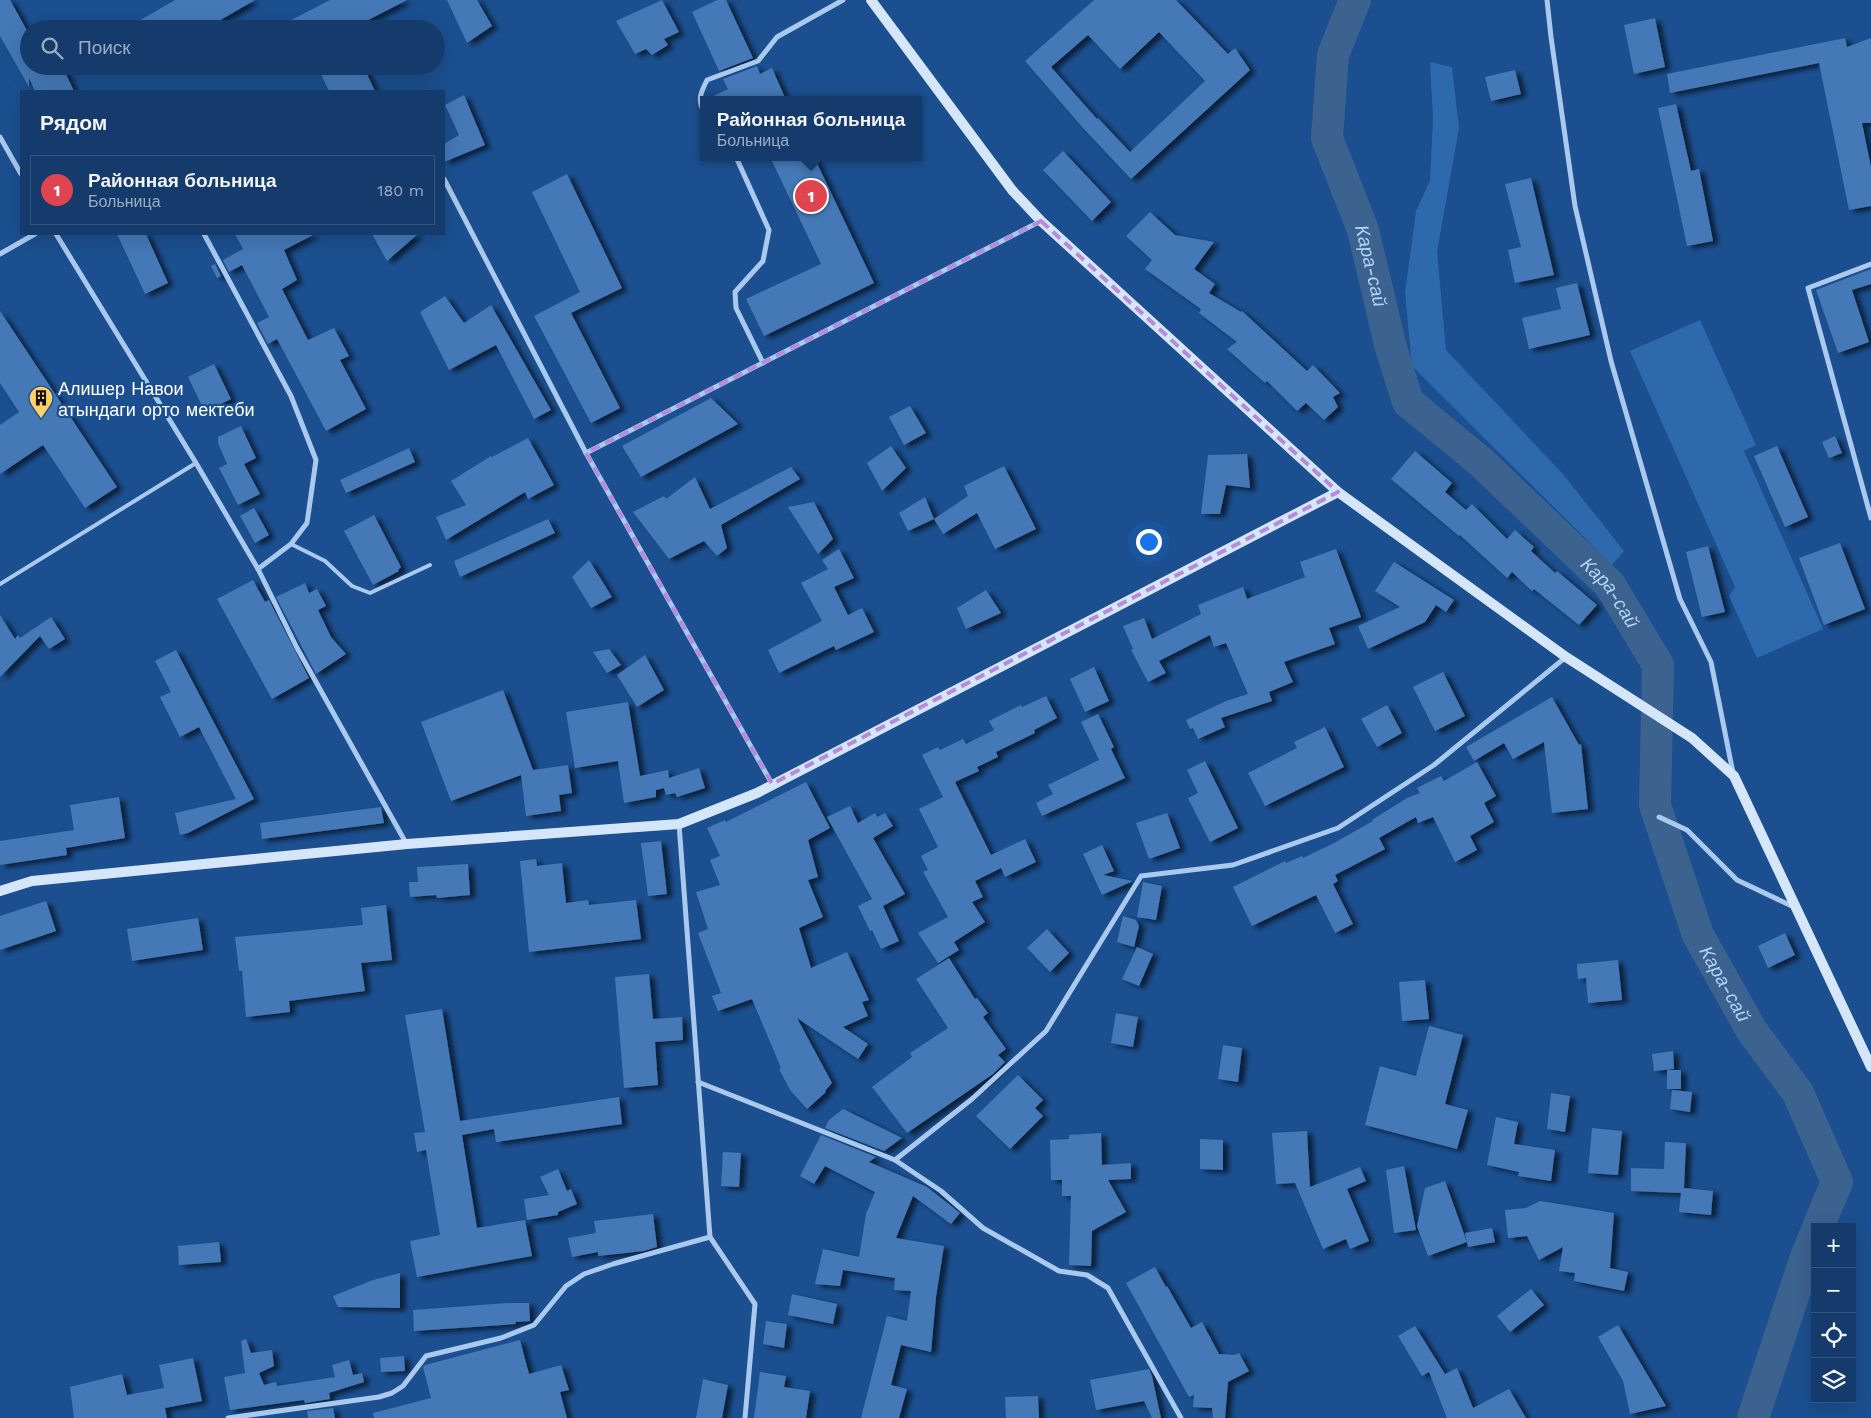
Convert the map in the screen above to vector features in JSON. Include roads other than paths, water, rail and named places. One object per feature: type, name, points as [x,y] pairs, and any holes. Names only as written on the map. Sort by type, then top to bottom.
[{"type":"main road","points":[[871,0],[1012,190],[1041,221],[1338,492],[1566,657],[1692,738],[1734,776],[1871,1067]]},
{"type":"main road","points":[[0,891],[32,881],[407,844],[679,824],[757,793],[1338,492]]},
{"type":"street","points":[[700,96],[707,80],[758,61],[777,37],[843,0]]},
{"type":"street","points":[[1547,0],[1575,206],[1611,361],[1680,599],[1711,662],[1734,776]]},
{"type":"street","points":[[0,138],[20,172]]},
{"type":"street","points":[[738,161],[769,230],[763,261],[735,292],[736,308],[762,363]]},
{"type":"street","points":[[445,181],[586,453],[772,784]]},
{"type":"street","points":[[586,453],[1041,221]]},
{"type":"street","points":[[0,254],[33,235]]},
{"type":"street","points":[[57,235],[196,463],[258,569],[297,648],[407,844]]},
{"type":"street","points":[[205,235],[291,396],[316,460],[307,523],[291,544],[258,569]]},
{"type":"street","points":[[1871,264],[1808,288],[1871,518]]},
{"type":"street","points":[[895,1160],[972,1099],[1046,1031],[1141,876],[1234,865],[1338,828],[1434,765],[1566,657]]},
{"type":"street","points":[[1659,817],[1687,830],[1737,880],[1796,909]]},
{"type":"street","points":[[679,824],[710,1237],[755,1304],[745,1418]]},
{"type":"street","points":[[698,1082],[895,1160],[941,1191],[983,1228],[1059,1271],[1087,1274],[1108,1288],[1181,1418]]},
{"type":"street","points":[[228,1418],[378,1397],[392,1393],[403,1386],[426,1356],[501,1338],[534,1325],[566,1286],[584,1274],[710,1237]]},
{"type":"lane","points":[[0,584],[196,463]]},
{"type":"lane","points":[[291,544],[325,561],[352,586],[370,593],[430,565]]},
{"type":"waterway","name":"Кара-сай","points":[[1355,0],[1333,55],[1327,138],[1363,230],[1391,348],[1408,402],[1481,462],[1610,585],[1658,665],[1655,805],[1698,935],[1752,1031],[1798,1093],[1837,1182],[1820,1223]]},
{"type":"waterway","name":"Кара-сай","points":[[1753,1418],[1811,1245]]},
{"type":"place","name":"Районная больница","points":[[811,196]]},
{"type":"place","name":"Алишер Навои атындаги орто мектеби","points":[[41,419]]}]
